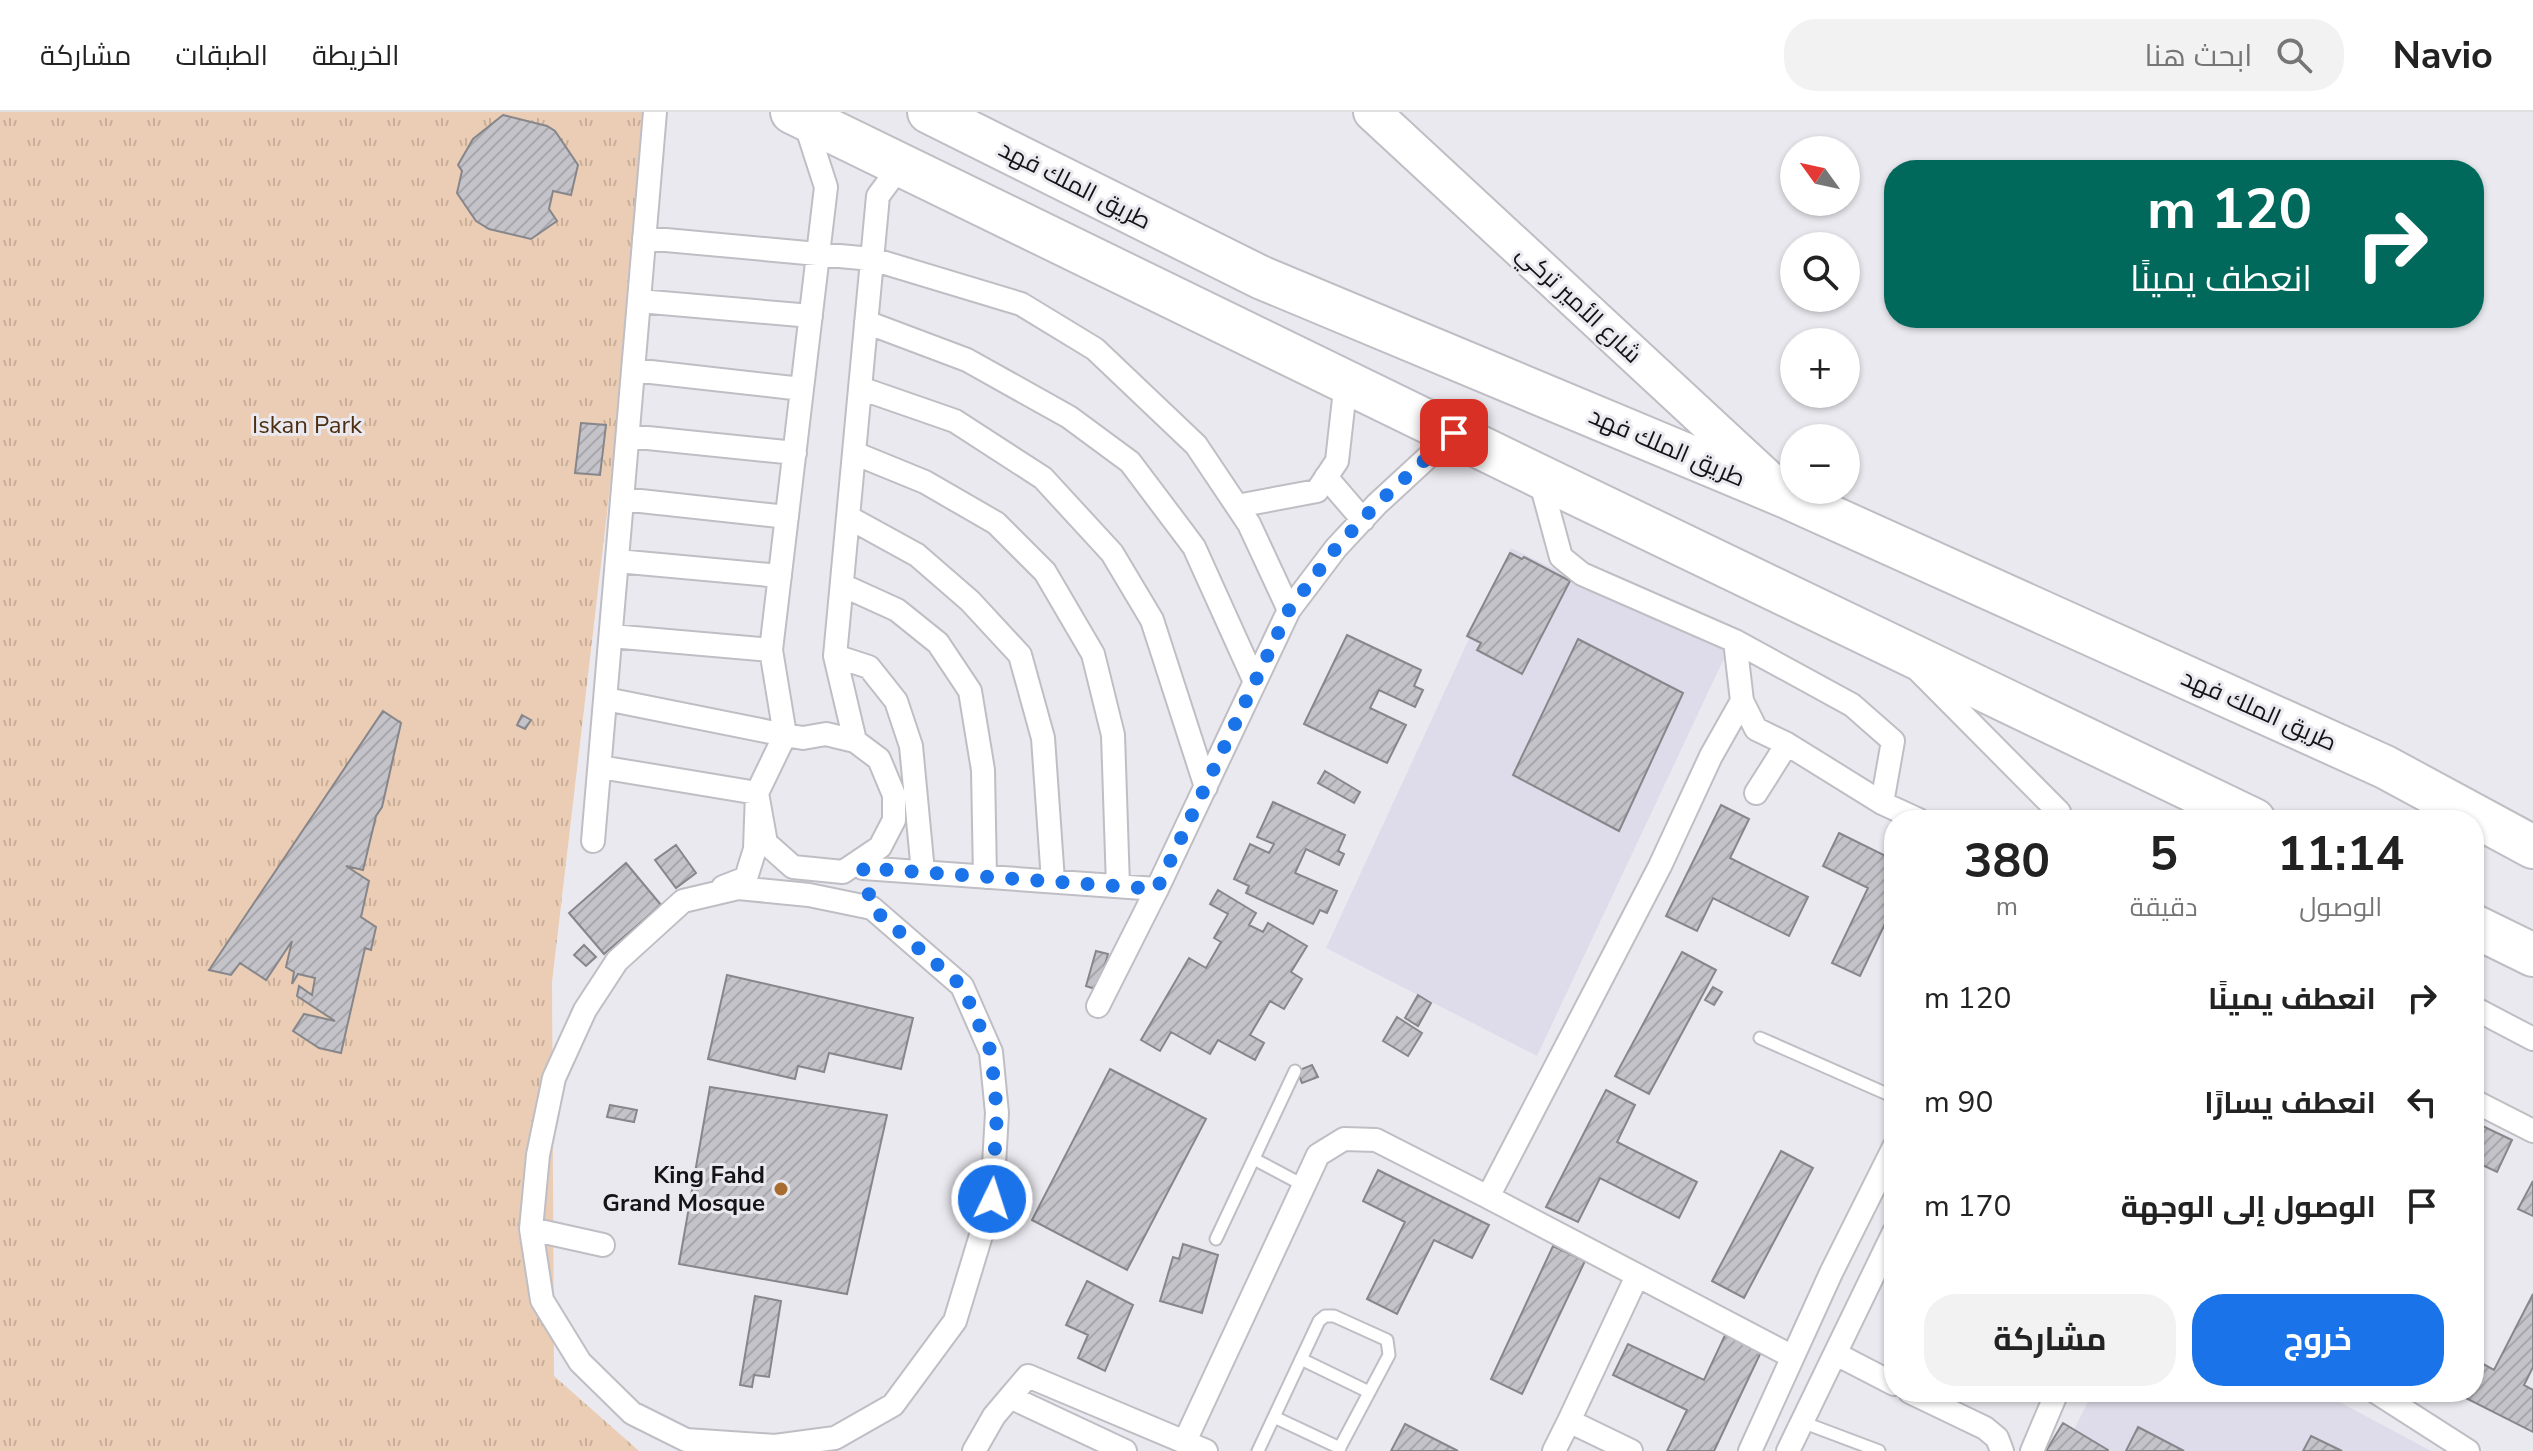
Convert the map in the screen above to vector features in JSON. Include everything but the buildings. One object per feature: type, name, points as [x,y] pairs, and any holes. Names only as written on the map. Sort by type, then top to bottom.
[{"type":"highway","name":"طريق الملك فهد","points":[[929,112],[1260,277],[1780,494]]},
{"type":"highway","points":[[798,115],[2233,810]]},
{"type":"highway","points":[[1149,286],[1181,292],[1198,281],[1197,264],[1167,245],[1160,228]]},
{"type":"highway","points":[[1252,335],[1229,320],[1215,304],[1216,289],[1226,276],[1260,277]]},
{"type":"highway","name":"طريق الملك فهد","points":[[1803,504],[2385,767],[2465,810]]},
{"type":"highway","name":"طريق الملك فهد","points":[[2484,821],[2533,847]]},
{"type":"highway","points":[[2484,931],[2533,955]]},
{"type":"main road","name":"شارع الأمير تركي","points":[[1372,112],[1780,491]]},
{"type":"street","points":[[593,841],[655,112]]},
{"type":"street","points":[[699,897],[746,878],[755,849],[757,793],[785,735],[771,650],[826,187],[798,115]]},
{"type":"street","points":[[855,741],[835,656],[878,196],[901,165]]},
{"type":"street","points":[[644,238],[872,259],[1021,304],[1095,349],[1196,445],[1249,524],[1289,610]]},
{"type":"street","points":[[639,301],[811,316]]},
{"type":"street","points":[[866,322],[967,360],[1069,417],[1130,462],[1194,547],[1255,682]]},
{"type":"street","points":[[633,370],[802,389]]},
{"type":"street","points":[[1237,506],[1317,491],[1337,461],[1346,381]]},
{"type":"street","points":[[860,388],[955,421],[1043,478],[1112,553],[1152,620],[1206,787]]},
{"type":"street","points":[[1098,1006],[1289,610],[1336,548],[1454,433]]},
{"type":"street","points":[[628,436],[795,453]]},
{"type":"street","points":[[854,453],[925,482],[996,523],[1045,572],[1093,654],[1113,735],[1118,886]]},
{"type":"street","points":[[1539,476],[1561,557],[1582,574],[1735,641],[1852,705],[1893,741],[1882,803]]},
{"type":"street","points":[[1326,477],[1363,520]]},
{"type":"street","points":[[622,499],[787,517]]},
{"type":"street","points":[[848,517],[917,555],[970,601],[1020,655],[1043,738],[1053,881]]},
{"type":"street","points":[[617,561],[780,576]]},
{"type":"street","points":[[842,585],[897,610],[938,643],[970,691],[983,770],[985,877]]},
{"type":"street","points":[[611,636],[771,650]]},
{"type":"street","points":[[1735,641],[1742,701],[1756,729],[1787,744],[1897,810]]},
{"type":"street","points":[[1894,647],[2057,810]]},
{"type":"street","points":[[835,656],[869,667],[896,701],[911,746],[923,872]]},
{"type":"street","points":[[606,699],[785,735],[803,738],[826,734],[855,741],[879,759],[894,795],[894,820],[880,847],[863,868]]},
{"type":"street","points":[[1488,1197],[1653,880],[1711,756],[1742,701]]},
{"type":"street","points":[[1756,793],[1787,744]]},
{"type":"street","points":[[600,767],[757,793]]},
{"type":"street","points":[[757,793],[766,843],[793,867],[843,872],[880,847]]},
{"type":"street","points":[[863,868],[1157,889]]},
{"type":"street","points":[[863,868],[872,908]]},
{"type":"street","points":[[738,888],[809,895],[872,908],[962,986],[991,1052],[997,1113],[992,1199],[955,1321],[893,1405],[835,1438],[775,1446],[713,1446],[686,1440],[632,1413],[580,1362],[542,1300],[531,1229],[538,1155],[554,1078],[585,1010],[617,961],[683,901],[699,897],[738,888]]},
{"type":"street","points":[[2484,1013],[2533,1039]]},
{"type":"street","points":[[2484,1106],[2533,1131]]},
{"type":"street","points":[[1185,1441],[1318,1155],[1344,1139],[1376,1140],[1791,1356]]},
{"type":"street","points":[[1750,1451],[1791,1356],[1884,1184]]},
{"type":"street","points":[[531,1229],[603,1245]]},
{"type":"street","points":[[1788,1451],[1884,1253]]},
{"type":"street","points":[[1554,1451],[1637,1276]]},
{"type":"street","points":[[1836,1354],[1884,1379]]},
{"type":"street","points":[[974,1451],[994,1416],[1028,1376],[1206,1451]]},
{"type":"street","points":[[1010,1397],[1125,1451]]},
{"type":"street","points":[[1931,1402],[1985,1428],[1997,1438],[2002,1451]]},
{"type":"street","points":[[2032,1451],[2053,1402]]},
{"type":"street","points":[[2392,1402],[2468,1451]]},
{"type":"street","points":[[1569,1421],[1631,1451]]},
{"type":"lane","points":[[1760,1038],[1884,1093]]},
{"type":"lane","points":[[1216,1239],[1295,1071]]},
{"type":"lane","points":[[1254,1159],[1303,1185]]},
{"type":"lane","points":[[1258,1451],[1319,1321],[1325,1316],[1334,1316],[1387,1340],[1389,1355],[1339,1450],[1274,1417]]},
{"type":"lane","points":[[1301,1359],[1369,1392]]},
{"type":"lane","points":[[1802,1422],[1879,1451]]},
{"type":"shaded area","points":[[1511,548],[1727,652],[1537,1056],[1326,948]]},
{"type":"shaded area","points":[[2088,1402],[2340,1402],[2431,1451],[2063,1451]]},
{"type":"green space","name":"Iskan Park","points":[[0,112],[654,112],[552,982],[554,1376],[639,1451],[0,1451]]},
{"type":"place","name":"King Fahd Grand Mosque","points":[[781,1189]]},
{"type":"route","points":[[992,1199],[997,1113],[991,1052],[962,986],[872,908],[863,868],[1157,889],[1289,610],[1336,548],[1377,504],[1454,433]]}]
